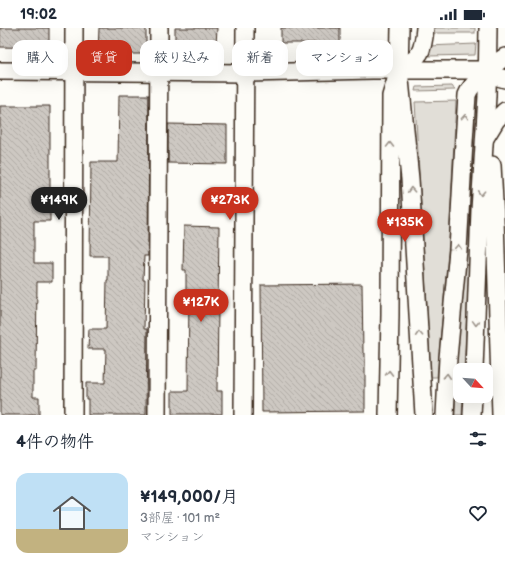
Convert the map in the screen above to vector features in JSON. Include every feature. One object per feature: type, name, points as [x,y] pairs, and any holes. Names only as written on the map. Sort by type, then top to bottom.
[{"type":"street","points":[[73,415],[74,28]]},
{"type":"street","points":[[159,28],[159,40]]},
{"type":"street","points":[[245,28],[245,40]]},
{"type":"street","points":[[400,28],[400,70],[410,179],[424,415]]},
{"type":"street","points":[[388,414],[390,315],[390,96],[400,70],[410,64],[420,53],[423,47],[425,28]]},
{"type":"street","points":[[474,363],[480,210],[488,70],[488,28]]},
{"type":"street","points":[[445,415],[448,358],[458,250],[467,95],[471,87],[505,56]]},
{"type":"street","points":[[288,71],[488,70],[498,77],[505,79]]},
{"type":"street","points":[[0,71],[140,72]]},
{"type":"street","points":[[157,415],[159,76]]},
{"type":"street","points":[[243,415],[245,76]]},
{"type":"street","points":[[484,139],[496,120],[505,111]]},
{"type":"street","points":[[484,139],[490,152],[494,198],[501,415]]},
{"type":"street","points":[[472,415],[473,403]]},
{"type":"shaded area","points":[[430,28],[475,28],[475,33],[430,33]]},
{"type":"shaded area","points":[[476,44],[475,55],[428,56],[428,46]]},
{"type":"shaded area","points":[[452,86],[455,90],[415,91],[416,87]]},
{"type":"shaded area","points":[[456,101],[449,241],[437,377],[431,377],[415,102]]},
{"type":"shaded area","points":[[468,206],[472,206],[464,363],[456,363]]},
{"type":"shaded area","points":[[455,403],[463,403],[462,415],[455,415]]},
{"type":"building","points":[[0,28],[49,28],[49,40],[12,40],[12,47],[0,47]]},
{"type":"building","points":[[99,28],[146,28],[146,40],[140,40],[140,54],[132,54],[132,40],[99,40]]},
{"type":"building","points":[[175,28],[217,28],[216,40],[175,40]]},
{"type":"building","points":[[281,28],[340,28],[340,40],[296,40],[296,43],[288,43],[288,40],[281,40]]},
{"type":"building","points":[[119,95],[149,95],[148,256],[144,256],[143,280],[145,280],[144,329],[147,329],[146,415],[88,415],[86,383],[105,383],[106,349],[88,349],[89,329],[106,329],[108,280],[108,256],[90,256],[91,162],[118,162]]},
{"type":"building","points":[[0,106],[50,106],[50,221],[34,221],[34,263],[52,263],[52,282],[37,282],[36,371],[33,371],[33,397],[39,397],[39,415],[0,415]]},
{"type":"building","points":[[168,124],[227,125],[227,164],[168,163]]},
{"type":"building","points":[[184,226],[219,227],[217,391],[222,391],[222,414],[172,414],[172,391],[188,391],[189,294],[186,294],[186,270],[183,270]]},
{"type":"building","points":[[362,284],[363,353],[365,353],[365,411],[262,412],[261,285]]}]
